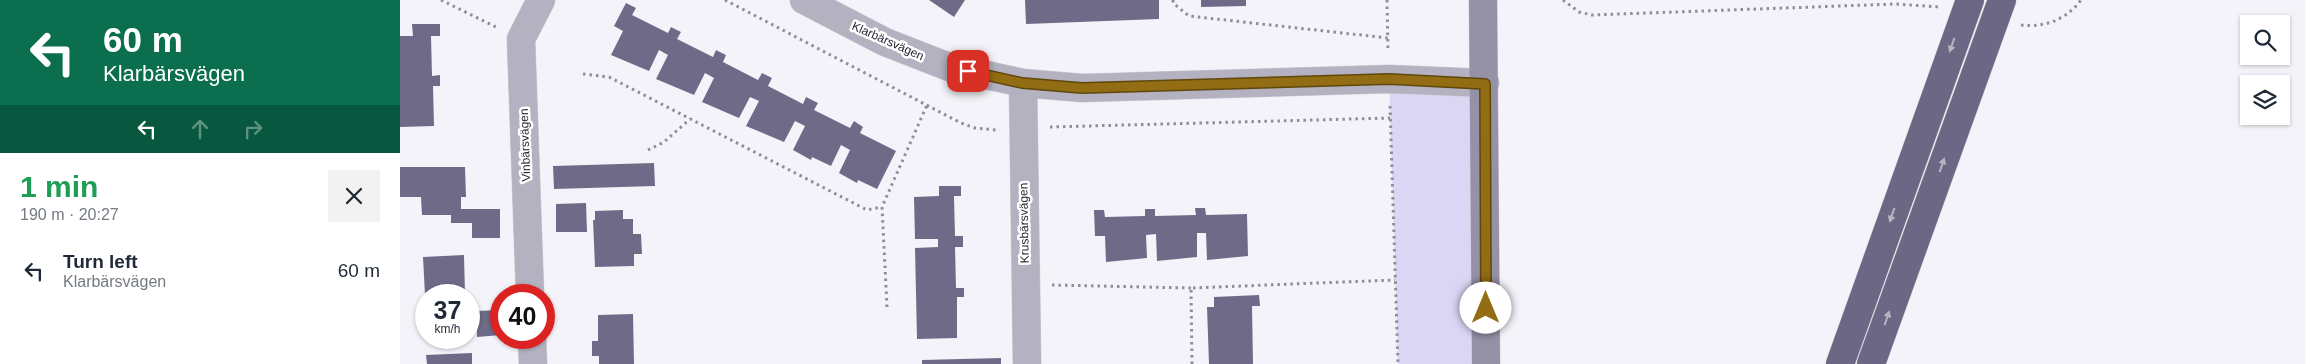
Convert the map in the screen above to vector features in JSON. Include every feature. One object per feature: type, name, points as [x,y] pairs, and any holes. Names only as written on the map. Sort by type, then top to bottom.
[{"type":"highway","points":[[1840,364],[1970,0]]},
{"type":"highway","points":[[1871,364],[2002,0]]},
{"type":"street","name":"Vinbärsvägen","points":[[530,284],[521,39],[541,0]]},
{"type":"street","name":"Klarbärsvägen","points":[[804,0],[885,42],[949,67],[1022,83],[1082,88],[1389,79],[1485,84]]},
{"type":"street","points":[[1483,0],[1486,364]]},
{"type":"street","name":"Krusbärsvägen","points":[[1022,83],[1027,364]]},
{"type":"street","points":[[532,349],[533,364]]},
{"type":"path","points":[[441,0],[521,39]]},
{"type":"path","points":[[1173,0],[1173,3],[1188,16],[1388,38]]},
{"type":"path","points":[[1387,0],[1398,364]]},
{"type":"path","points":[[1563,0],[1579,12],[1592,15],[1895,4],[1942,7]]},
{"type":"path","points":[[2017,24],[2031,26],[2054,22],[2074,10],[2081,0]]},
{"type":"path","points":[[583,74],[609,77],[867,210],[882,207]]},
{"type":"path","points":[[887,307],[882,207],[927,105]]},
{"type":"path","points":[[648,150],[664,142],[690,119]]},
{"type":"path","points":[[1025,284],[1191,288],[1396,280]]},
{"type":"path","points":[[1191,288],[1192,364]]},
{"type":"shaded area","points":[[1389,79],[1485,83],[1486,364],[1398,364]]},
{"type":"building","points":[[929,0],[965,0],[954,17]]},
{"type":"building","points":[[1025,0],[1159,0],[1159,19],[1026,24]]},
{"type":"building","points":[[1201,0],[1246,0],[1246,6],[1201,7]]},
{"type":"building","points":[[626,3],[636,8],[632,15],[668,33],[671,27],[681,32],[677,39],[713,57],[716,50],[726,55],[723,62],[758,80],[762,73],[772,78],[768,86],[803,104],[806,97],[818,103],[814,110],[850,128],[854,121],[863,127],[860,133],[896,151],[877,189],[858,180],[857,183],[839,173],[850,150],[841,145],[831,166],[812,157],[811,160],[793,150],[805,126],[795,121],[784,142],[746,126],[759,101],[750,97],[739,118],[702,102],[714,78],[705,73],[694,95],[656,79],[668,55],[659,50],[649,71],[611,55],[623,31],[614,26]]},
{"type":"building","points":[[412,24],[440,24],[440,36],[431,36],[432,76],[440,75],[440,86],[433,86],[434,126],[400,127],[400,36],[413,36]]},
{"type":"building","points":[[654,163],[655,186],[554,189],[553,166]]},
{"type":"building","points":[[400,167],[465,167],[466,197],[461,197],[461,209],[500,209],[500,238],[472,238],[472,223],[451,223],[451,215],[422,215],[421,197],[400,197]]},
{"type":"building","points":[[939,186],[961,186],[961,196],[954,196],[955,236],[963,236],[963,247],[955,247],[956,288],[964,288],[964,297],[957,297],[957,338],[917,339],[915,248],[938,247],[938,239],[915,239],[914,197],[939,196]]},
{"type":"building","points":[[586,203],[587,232],[556,232],[556,204]]},
{"type":"building","points":[[1195,208],[1205,208],[1206,215],[1247,214],[1248,256],[1207,260],[1206,233],[1197,233],[1197,257],[1157,261],[1156,234],[1146,235],[1147,258],[1106,262],[1105,236],[1095,236],[1094,210],[1104,210],[1105,217],[1145,216],[1145,209],[1155,209],[1155,216],[1196,215]]},
{"type":"building","points":[[623,210],[623,219],[633,219],[633,234],[641,234],[642,254],[634,254],[634,266],[595,267],[593,220],[595,220],[595,211]]},
{"type":"building","points":[[464,255],[465,284],[424,284],[423,257]]},
{"type":"building","points":[[1259,295],[1260,306],[1252,306],[1253,364],[1209,364],[1207,307],[1214,307],[1214,297]]},
{"type":"building","points":[[490,310],[490,336],[480,337],[480,311]]},
{"type":"building","points":[[633,314],[634,364],[599,364],[599,356],[592,356],[592,341],[598,341],[598,315]]},
{"type":"building","points":[[472,353],[472,364],[427,364],[426,355]]},
{"type":"building","points":[[1001,358],[1001,364],[922,364],[922,360]]},
{"type":"route","points":[[968,71],[1022,83],[1082,88],[1389,79],[1485,84],[1486,308]]}]
